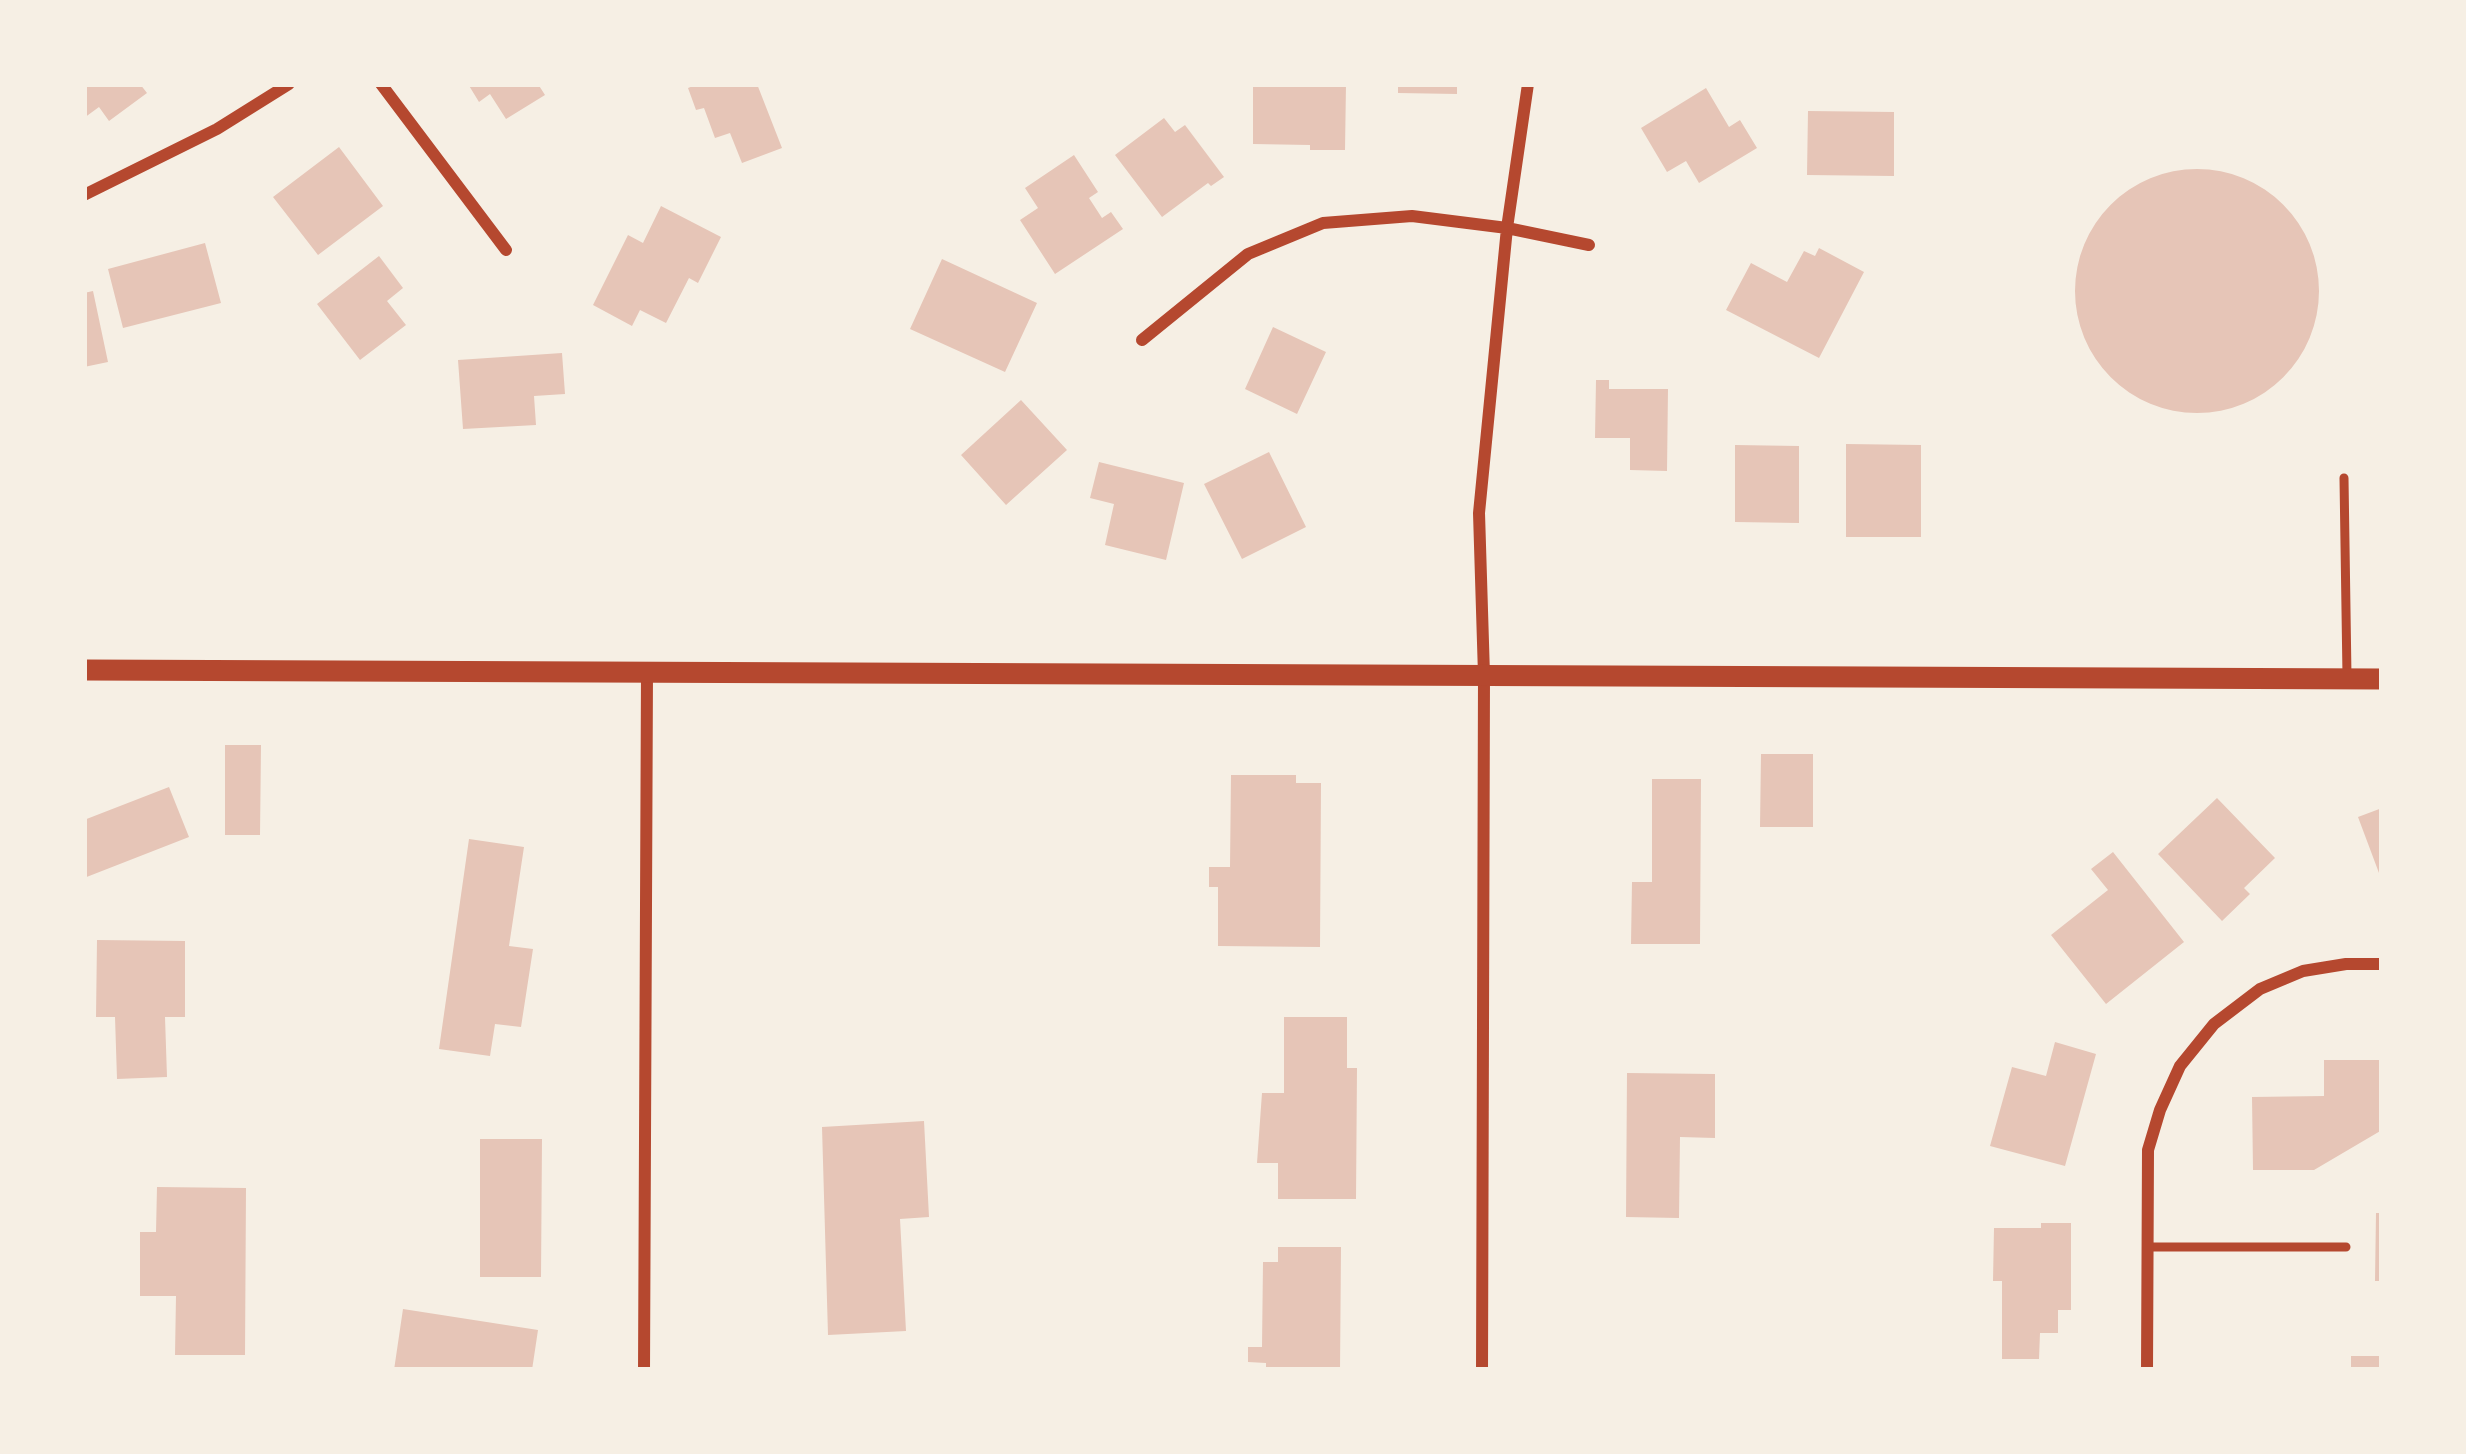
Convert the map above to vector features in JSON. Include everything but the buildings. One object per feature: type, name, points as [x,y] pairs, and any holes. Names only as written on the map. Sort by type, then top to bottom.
[{"type":"street","points":[[84,195],[217,129],[289,84]]},
{"type":"street","points":[[381,84],[506,250]]},
{"type":"street","points":[[1482,1370],[1484,675],[1479,513],[1507,228],[1528,84]]},
{"type":"street","points":[[1142,340],[1248,254],[1323,223],[1412,216],[1589,245]]},
{"type":"street","points":[[84,670],[2382,679]]},
{"type":"street","points":[[644,1370],[647,670]]},
{"type":"street","points":[[2147,1370],[2148,1150],[2180,1066],[2214,1024],[2260,989],[2303,970],[2382,964]]},
{"type":"lane","points":[[2344,478],[2347,679]]},
{"type":"lane","points":[[2148,1247],[2346,1247]]}]
